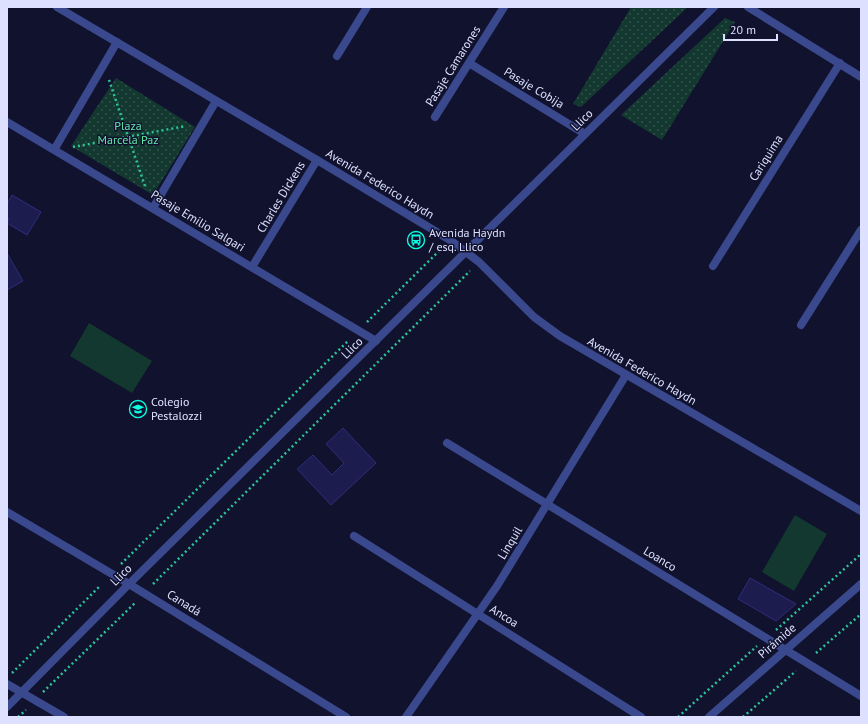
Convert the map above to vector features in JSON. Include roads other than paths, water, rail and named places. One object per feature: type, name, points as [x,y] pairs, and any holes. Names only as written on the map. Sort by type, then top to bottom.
[{"type":"street","name":"Avenida Federico Haydn","points":[[57,7],[450,240],[478,262],[534,317],[574,345],[861,511]]},
{"type":"street","points":[[337,56],[368,7]]},
{"type":"street","name":"Pasaje Camarones","points":[[435,117],[504,7]]},
{"type":"street","name":"Llico","points":[[7,707],[129,584],[714,7]]},
{"type":"street","points":[[748,7],[861,77]]},
{"type":"street","points":[[54,150],[117,42]]},
{"type":"street","name":"Pasaje Cobija","points":[[469,63],[585,134]]},
{"type":"street","name":"Cariquima","points":[[713,266],[840,63]]},
{"type":"street","points":[[153,208],[216,101]]},
{"type":"street","name":"Pasaje Emilio Salgari","points":[[7,122],[376,341]]},
{"type":"street","name":"Charles Dickens","points":[[252,267],[317,160]]},
{"type":"street","points":[[801,326],[861,230]]},
{"type":"street","name":"Linquil","points":[[406,717],[508,570],[626,375]]},
{"type":"street","name":"Loanco","points":[[447,443],[861,696]]},
{"type":"street","name":"Canadá","points":[[7,512],[145,593],[346,717]]},
{"type":"street","name":"Ancoa","points":[[354,536],[641,717]]},
{"type":"street","name":"Pirámide","points":[[709,717],[861,584]]},
{"type":"street","points":[[7,684],[64,717]]},
{"type":"place","name":"Avenida Haydn / esq. Llico","points":[[416,240]]},
{"type":"place","name":"Colegio Pestalozzi","points":[[138,409]]},
{"type":"park label","name":"Plaza Marcela Paz","points":[[128,133]]}]
